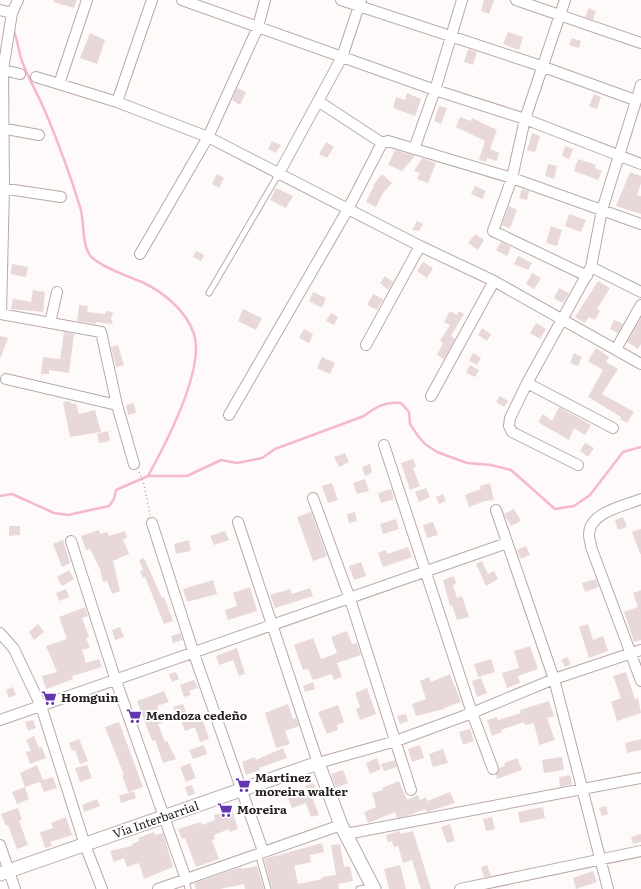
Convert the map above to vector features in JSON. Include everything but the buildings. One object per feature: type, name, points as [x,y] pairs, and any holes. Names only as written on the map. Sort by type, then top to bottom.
[{"type":"main road","name":"Vía Interbarrial","points":[[4,872],[165,818],[318,763]]},
{"type":"main road","points":[[318,763],[344,829],[374,888]]},
{"type":"street","points":[[18,0],[12,13],[2,70],[1,314],[101,332],[117,405],[136,468]]},
{"type":"street","points":[[59,84],[87,0]]},
{"type":"street","points":[[117,102],[152,0]]},
{"type":"street","points":[[182,0],[435,90],[525,119],[641,164]]},
{"type":"street","points":[[140,254],[208,137],[258,27],[265,0]]},
{"type":"street","points":[[341,0],[360,3],[451,37],[541,66],[635,100]]},
{"type":"street","points":[[414,149],[435,90],[462,0]]},
{"type":"street","points":[[516,0],[641,43]]},
{"type":"street","points":[[565,0],[541,66],[525,119],[512,178],[493,231],[589,272],[641,292]]},
{"type":"street","points":[[278,174],[342,57],[360,3]]},
{"type":"street","points":[[0,10],[12,13]]},
{"type":"street","points":[[2,70],[20,74]]},
{"type":"street","points":[[36,76],[117,102],[208,137],[420,246],[494,281],[641,364]]},
{"type":"street","points":[[578,465],[512,432],[509,426],[510,418],[561,320],[589,272],[602,210],[635,100],[641,85]]},
{"type":"street","points":[[318,101],[382,143]]},
{"type":"street","points":[[1,128],[39,135]]},
{"type":"street","points":[[229,415],[348,209],[382,143],[388,141],[512,178],[641,224]]},
{"type":"street","points":[[2,188],[61,197]]},
{"type":"street","points":[[366,345],[420,246]]},
{"type":"street","points":[[431,396],[494,281]]},
{"type":"street","points":[[50,323],[57,292]]},
{"type":"street","points":[[616,349],[641,305]]},
{"type":"street","points":[[6,379],[117,405]]},
{"type":"street","points":[[527,383],[613,428]]},
{"type":"street","points":[[384,445],[472,712],[493,769]]},
{"type":"street","points":[[312,498],[350,599],[411,790]]},
{"type":"street","points":[[641,499],[603,514],[590,527],[589,535],[591,547],[636,652],[641,681]]},
{"type":"street","points":[[496,510],[554,679],[608,889]]},
{"type":"street","points":[[238,522],[271,627],[318,763],[396,741],[554,679],[636,652]]},
{"type":"street","points":[[152,523],[194,654],[241,790],[260,852]]},
{"type":"street","points":[[71,542],[116,681],[187,884]]},
{"type":"street","points":[[0,720],[194,654],[507,543]]},
{"type":"street","points":[[0,633],[14,649],[41,706],[85,845],[102,889]]},
{"type":"street","points":[[158,889],[187,884],[260,852],[344,829],[641,778]]},
{"type":"street","points":[[0,845],[4,872],[15,889]]},
{"type":"street","points":[[460,889],[641,852]]},
{"type":"lane","points":[[209,293],[278,174]]},
{"type":"lane","points":[[260,852],[268,889]]},
{"type":"lane","points":[[359,889],[374,888]]},
{"type":"path","points":[[136,468],[144,484],[152,523]]},
{"type":"waterway","points":[[13,29],[24,67],[45,111],[72,182],[81,213],[85,243],[89,254],[105,266],[150,286],[166,297],[180,310],[194,334],[196,349],[194,367],[189,386],[173,427],[148,476]]},
{"type":"waterway","points":[[0,496],[12,494],[54,513],[68,515],[109,506],[114,499],[116,490],[148,476],[187,476],[221,460],[237,463],[262,458],[275,449],[364,416],[377,407],[390,403],[401,403],[409,412],[410,424],[418,436],[425,444],[437,452],[467,463],[491,465],[511,470],[555,509],[574,506],[590,495],[623,452],[641,447]]},
{"type":"place","name":"Homguin","points":[[49,698]]},
{"type":"place","name":"Mendoza cedeño","points":[[134,716]]},
{"type":"place","name":"Martinez moreira walter","points":[[243,785]]},
{"type":"place","name":"Moreira","points":[[225,810]]}]
